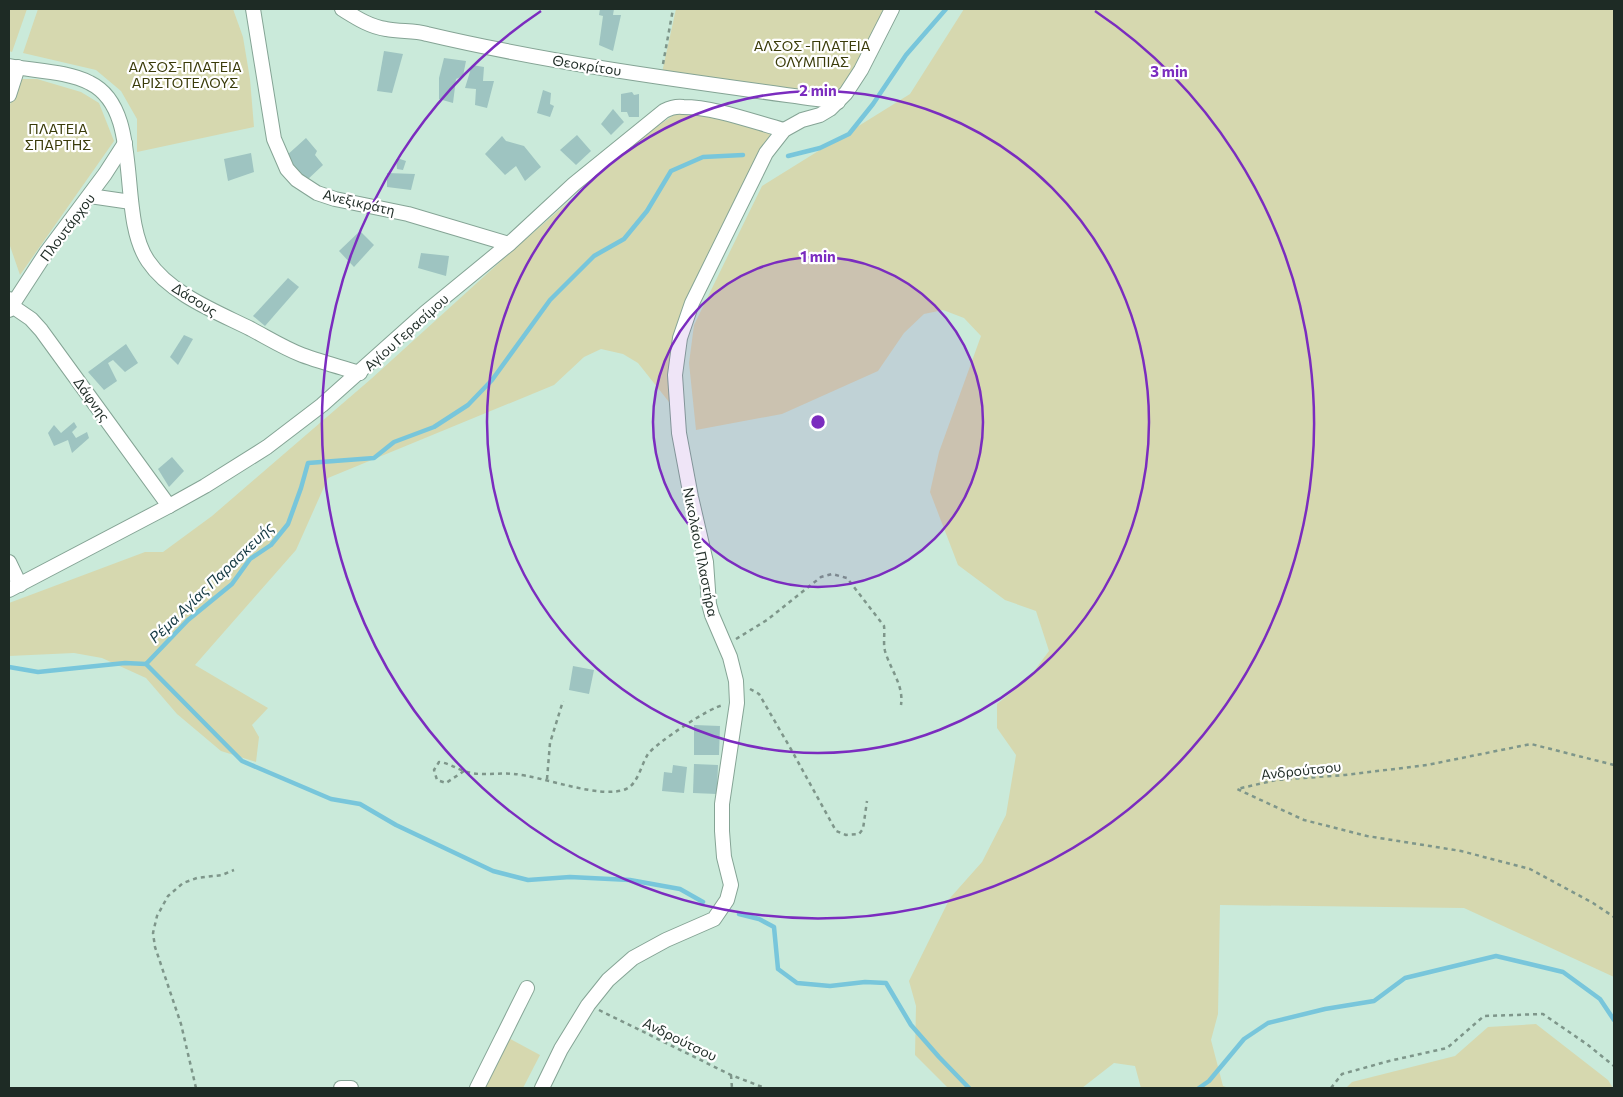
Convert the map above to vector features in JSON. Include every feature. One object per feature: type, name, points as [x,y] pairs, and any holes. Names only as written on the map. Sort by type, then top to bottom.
[{"type":"street","name":"Ανεξικράτη","points":[[253,9],[274,139],[284,163],[297,180],[317,192],[335,199],[403,212],[510,244]]},
{"type":"street","name":"Θεοκρίτου","points":[[342,9],[364,22],[384,29],[418,32],[522,55],[838,102]]},
{"type":"street","points":[[784,130],[802,120],[820,115],[838,102],[861,70],[892,9]]},
{"type":"street","points":[[9,95],[13,67]]},
{"type":"street","name":"Δάσους","points":[[13,67],[81,79],[96,86],[113,105],[120,122],[125,143],[131,202],[142,252],[152,267],[168,283],[222,316],[300,354],[360,373]]},
{"type":"street","name":"Αγίου Γερασίμου","points":[[13,586],[170,506],[267,447],[360,373],[425,313],[510,244],[574,184],[670,108],[684,106],[705,110],[784,130]]},
{"type":"street","name":"Νικολάου Πλαστήρα","points":[[542,1088],[561,1049],[588,1005],[608,980],[633,958],[666,940],[714,919],[728,900],[731,885],[724,857],[722,804],[737,703],[736,681],[726,646],[709,604],[706,562],[679,433],[676,362],[680,338],[692,304],[766,153],[784,130]]},
{"type":"street","name":"Πλουτάρχου","points":[[10,305],[46,253],[90,196],[125,143]]},
{"type":"street","points":[[90,196],[131,202]]},
{"type":"street","name":"Δάφνης","points":[[10,305],[32,319],[41,330],[170,506]]},
{"type":"street","points":[[9,562],[13,586]]},
{"type":"street","points":[[477,1088],[526,988]]},
{"type":"street","points":[[341,1088],[351,1088]]},
{"type":"path","points":[[660,77],[673,9]]},
{"type":"path","points":[[726,646],[767,620],[821,578],[832,574],[847,578],[884,626],[884,649],[899,685],[902,696],[901,705]]},
{"type":"path","points":[[736,681],[759,694],[836,831],[846,835],[859,834],[863,829],[867,800]]},
{"type":"path","points":[[547,779],[550,743],[563,701]]},
{"type":"path","points":[[464,771],[446,783],[437,780],[434,770],[439,762],[448,763],[475,774],[514,774],[547,779],[599,791],[619,791],[628,788],[635,781],[650,752],[701,714],[719,705],[737,703]]},
{"type":"path","name":"Ανδρούτσου","points":[[1614,765],[1531,744],[1428,765],[1345,775],[1276,780],[1237,789],[1304,820],[1367,836],[1461,851],[1530,869],[1594,902],[1614,917]]},
{"type":"path","points":[[196,1088],[182,1024],[154,947],[153,933],[157,916],[168,896],[183,883],[197,878],[222,875],[234,870]]},
{"type":"path","name":"Ανδρούτσου","points":[[588,1005],[731,1075],[765,1088]]},
{"type":"path","points":[[1331,1088],[1342,1074],[1389,1060],[1447,1048],[1484,1016],[1543,1014],[1588,1045],[1614,1066]]},
{"type":"path","points":[[731,1075],[732,1088]]},
{"type":"green space","points":[[9,9],[27,9],[12,52],[9,51]]},
{"type":"green space","name":"ΑΛΣΟΣ-ΠΛΑΤΕΙΑ ΑΡΙΣΤΟΤΕΛΟΥΣ","points":[[38,9],[233,9],[243,37],[250,79],[254,127],[137,152],[137,119],[121,91],[96,70],[23,53]]},
{"type":"green space","name":"ΑΛΣΟΣ -ΠΛΑΤΕΙΑ ΟΛΥΜΠΙΑΣ","points":[[676,9],[889,9],[838,102],[661,77]]},
{"type":"green space","points":[[964,9],[1614,9],[1614,977],[1464,908],[1220,905],[1218,1014],[1211,1040],[1223,1086],[1229,1088],[1141,1088],[1135,1066],[1114,1063],[1082,1088],[948,1088],[915,1055],[916,1006],[909,981],[950,898],[982,862],[1006,815],[1016,755],[997,728],[997,704],[1029,678],[1049,651],[1036,611],[1005,600],[958,565],[930,492],[939,452],[981,336],[964,318],[943,310],[924,314],[904,333],[878,371],[782,414],[696,430],[689,363],[694,325],[762,186],[910,94]]},
{"type":"green space","name":"ΠΛΑΤΕΙΑ ΣΠΑΡΤΗΣ","points":[[18,79],[37,79],[81,92],[99,103],[114,141],[20,275],[9,243],[9,108]]},
{"type":"green space","points":[[678,112],[717,116],[771,133],[749,174],[670,360],[669,402],[638,363],[623,354],[601,349],[584,357],[554,385],[328,478],[296,550],[195,665],[268,708],[252,725],[259,737],[256,762],[221,751],[177,714],[146,678],[102,658],[74,653],[9,656],[9,603],[145,552],[163,552],[212,516],[371,379],[511,252],[645,135]]},
{"type":"green space","points":[[1536,1024],[1608,1080],[1613,1088],[1346,1088],[1352,1082],[1455,1056],[1488,1027]]},
{"type":"green space","points":[[505,1036],[540,1055],[523,1088],[480,1088]]},
{"type":"building","points":[[600,9],[614,9],[613,15],[621,15],[613,51],[599,45],[603,16],[599,15]]},
{"type":"building","points":[[384,51],[403,54],[392,93],[377,91]]},
{"type":"building","points":[[444,58],[466,61],[463,76],[456,79],[453,103],[439,99],[439,78]]},
{"type":"building","points":[[472,65],[484,67],[483,81],[494,81],[487,108],[475,105],[476,89],[465,88]]},
{"type":"building","points":[[543,90],[551,93],[550,104],[554,106],[550,117],[537,113]]},
{"type":"building","points":[[632,92],[634,95],[639,94],[639,117],[629,117],[627,112],[621,112],[621,94]]},
{"type":"building","points":[[613,109],[624,122],[611,135],[601,124]]},
{"type":"building","points":[[577,135],[591,151],[576,165],[560,150]]},
{"type":"building","points":[[502,136],[506,141],[524,146],[541,167],[525,181],[516,166],[505,175],[485,154]]},
{"type":"building","points":[[306,138],[317,151],[315,155],[323,165],[306,181],[285,157]]},
{"type":"building","points":[[251,153],[254,172],[228,181],[224,159]]},
{"type":"building","points":[[396,159],[406,161],[403,170],[397,169]]},
{"type":"building","points":[[387,173],[415,174],[411,190],[387,187]]},
{"type":"building","points":[[360,231],[374,245],[354,267],[339,251]]},
{"type":"building","points":[[421,253],[449,256],[446,276],[418,268]]},
{"type":"building","points":[[288,278],[299,287],[265,326],[253,316]]},
{"type":"building","points":[[184,335],[193,339],[178,365],[170,357]]},
{"type":"building","points":[[126,344],[138,363],[125,372],[113,360],[108,363],[117,381],[104,390],[88,372]]},
{"type":"building","points":[[74,422],[77,427],[72,432],[76,438],[87,432],[89,438],[72,453],[68,440],[54,446],[48,433],[54,425],[61,433]]},
{"type":"building","points":[[172,457],[184,471],[169,487],[158,469]]},
{"type":"building","points":[[573,666],[594,670],[589,694],[569,690]]},
{"type":"building","points":[[694,725],[720,726],[719,755],[694,755]]},
{"type":"building","points":[[694,764],[718,765],[717,794],[693,793]]},
{"type":"building","points":[[673,765],[687,767],[684,793],[662,791],[664,772],[672,773]]},
{"type":"waterway","points":[[788,156],[820,148],[849,134],[873,104],[906,55],[946,9]]},
{"type":"waterway","name":"Ρέμα Αγίας Παρασκευής","points":[[9,667],[38,672],[125,663],[146,664],[188,620],[232,584],[250,559],[271,545],[288,524],[308,463],[374,458],[394,442],[434,427],[468,405],[492,380],[550,300],[594,256],[624,239],[647,211],[671,171],[703,157],[743,155]]},
{"type":"waterway","points":[[146,664],[242,761],[331,799],[360,804],[396,825],[493,871],[528,880],[570,877],[630,880],[680,889],[703,902]]},
{"type":"waterway","points":[[739,914],[759,919],[774,927],[778,969],[797,983],[830,986],[865,982],[886,983],[911,1025],[969,1088]]},
{"type":"waterway","points":[[1199,1088],[1209,1081],[1244,1039],[1268,1023],[1325,1009],[1374,1001],[1405,978],[1496,956],[1563,972],[1600,999],[1614,1020]]}]
